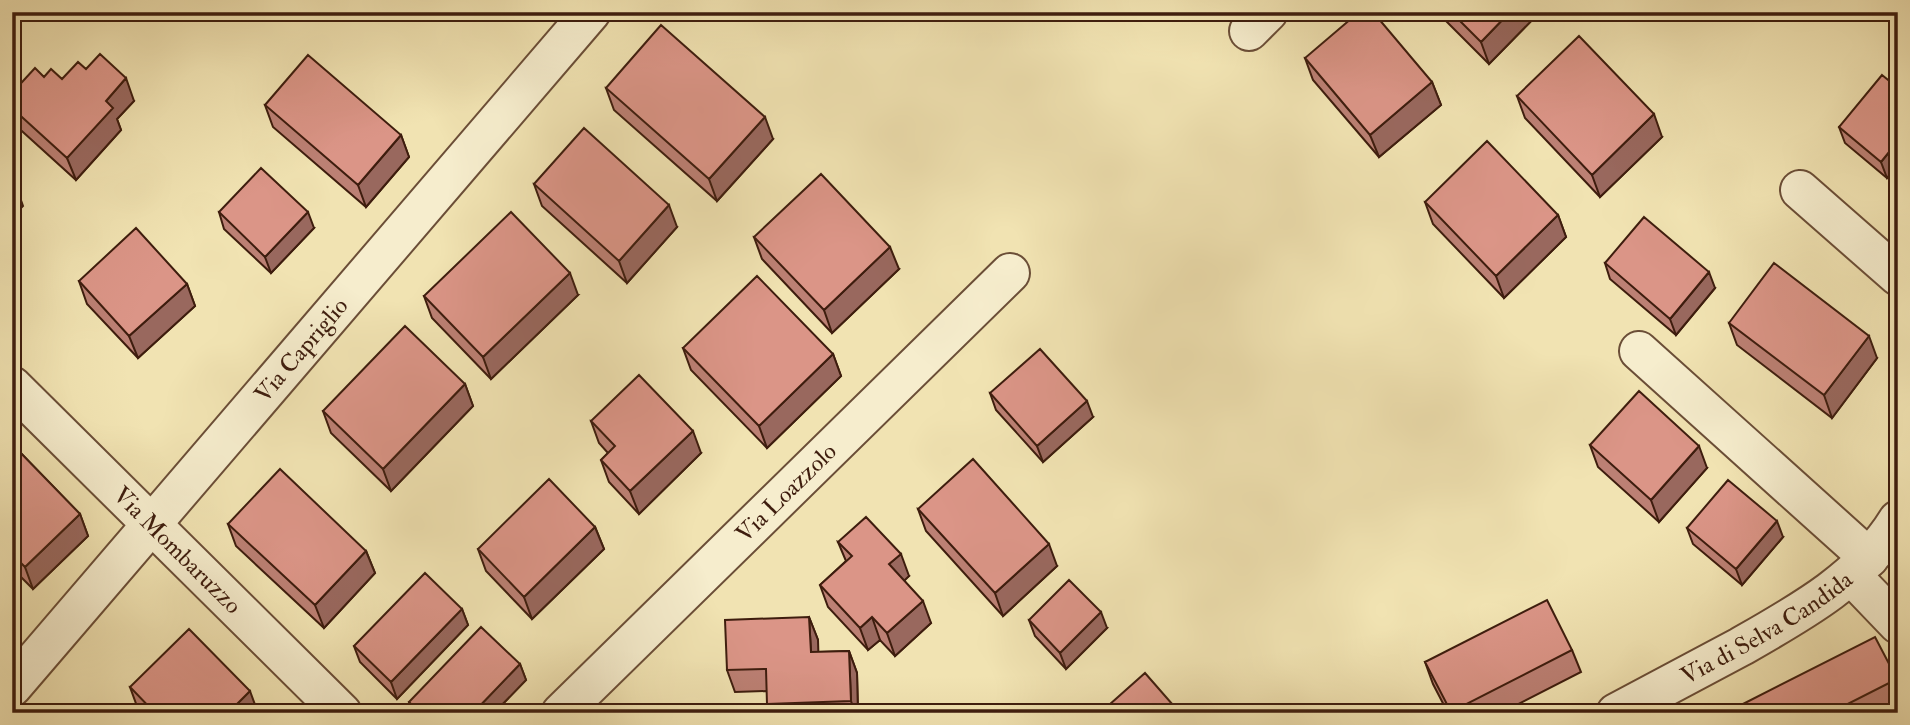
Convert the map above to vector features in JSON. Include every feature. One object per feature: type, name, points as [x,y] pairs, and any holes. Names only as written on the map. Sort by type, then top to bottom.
[{"type":"street","name":"Via Capriglio","points":[[12,687],[591,12]]},
{"type":"street","points":[[1800,190],[1898,276]]},
{"type":"street","name":"Via Loazzolo","points":[[561,713],[1010,273]]},
{"type":"street","points":[[1639,351],[1860,567],[1898,624]]},
{"type":"street","name":"Via Mombaruzzo","points":[[12,386],[342,713]]},
{"type":"street","name":"Via di Selva Candida","points":[[1616,713],[1794,616],[1860,567],[1875,553],[1898,520]]},
{"type":"building","points":[[1359,12],[1373,12],[1432,82],[1370,135],[1305,58]]},
{"type":"building","points":[[1451,12],[1510,12],[1481,42]]},
{"type":"building","points":[[661,25],[765,117],[709,179],[606,88]]},
{"type":"building","points":[[1579,36],[1654,114],[1592,175],[1517,96]]},
{"type":"building","points":[[100,54],[126,78],[106,101],[113,108],[67,158],[12,108],[12,93],[35,68],[44,77],[51,69],[62,79],[78,62],[86,69]]},
{"type":"building","points":[[308,55],[401,135],[358,185],[265,105]]},
{"type":"building","points":[[1882,75],[1898,88],[1898,141],[1881,162],[1839,127]]},
{"type":"building","points":[[584,128],[669,205],[619,261],[534,184]]},
{"type":"building","points":[[1487,141],[1558,215],[1496,276],[1425,202]]},
{"type":"building","points":[[261,168],[308,212],[265,257],[219,212]]},
{"type":"building","points":[[821,174],[890,247],[824,310],[754,237]]},
{"type":"building","points":[[511,212],[570,273],[483,357],[424,296]]},
{"type":"building","points":[[1644,217],[1709,272],[1670,319],[1605,263]]},
{"type":"building","points":[[136,228],[187,284],[129,336],[79,281]]},
{"type":"building","points":[[1774,263],[1869,336],[1824,395],[1729,323]]},
{"type":"building","points":[[757,276],[833,354],[759,426],[683,348]]},
{"type":"building","points":[[405,326],[465,384],[383,469],[323,411]]},
{"type":"building","points":[[1040,349],[1087,401],[1037,446],[990,393]]},
{"type":"building","points":[[639,375],[693,431],[630,491],[601,460],[615,446],[591,421]]},
{"type":"building","points":[[1639,391],[1699,446],[1651,500],[1590,445]]},
{"type":"building","points":[[12,444],[80,514],[25,567],[12,554]]},
{"type":"building","points":[[973,459],[1049,544],[995,593],[918,509]]},
{"type":"building","points":[[280,469],[366,551],[315,605],[228,524]]},
{"type":"building","points":[[549,479],[595,527],[524,597],[478,549]]},
{"type":"building","points":[[1728,480],[1777,521],[1736,569],[1687,528]]},
{"type":"building","points":[[866,517],[901,554],[889,564],[923,601],[887,633],[872,617],[860,628],[820,585],[852,556],[838,542]]},
{"type":"building","points":[[425,573],[462,609],[391,682],[354,646]]},
{"type":"building","points":[[1069,580],[1101,612],[1060,653],[1029,620]]},
{"type":"building","points":[[1547,600],[1572,650],[1451,712],[1425,662]]},
{"type":"building","points":[[809,617],[811,652],[849,651],[851,701],[767,704],[766,669],[727,670],[725,620]]},
{"type":"building","points":[[481,627],[520,664],[473,713],[420,713],[409,702]]},
{"type":"building","points":[[189,629],[250,691],[228,713],[155,713],[130,687]]},
{"type":"building","points":[[1875,637],[1897,679],[1830,713],[1743,713],[1739,706]]},
{"type":"building","points":[[1145,673],[1180,713],[1100,713]]}]
